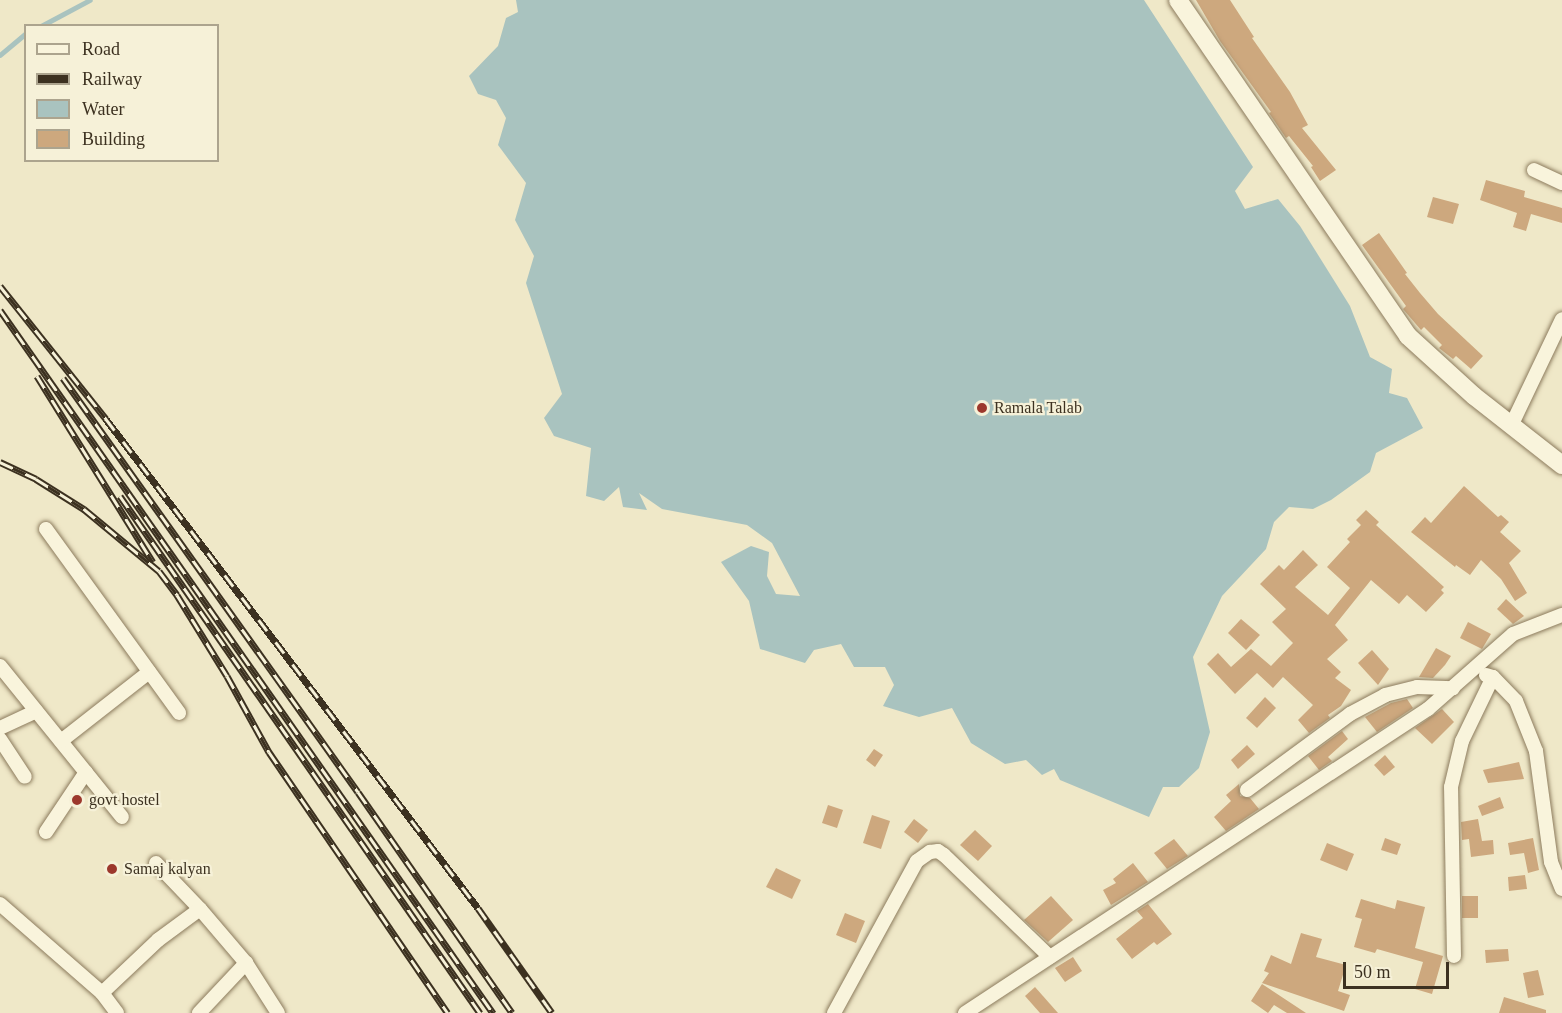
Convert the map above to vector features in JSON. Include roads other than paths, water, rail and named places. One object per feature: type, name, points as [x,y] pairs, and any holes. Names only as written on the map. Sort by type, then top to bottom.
[{"type":"street","points":[[1178,0],[1408,336],[1474,396],[1562,465]]},
{"type":"street","points":[[1533,170],[1562,183]]},
{"type":"street","points":[[1512,424],[1562,319]]},
{"type":"street","points":[[46,529],[178,713]]},
{"type":"street","points":[[964,1013],[1428,709],[1473,672],[1513,634],[1562,615]]},
{"type":"street","points":[[0,666],[122,817]]},
{"type":"street","points":[[61,741],[149,672]]},
{"type":"street","points":[[1473,672],[1493,677],[1516,701],[1536,751],[1551,862],[1561,884]]},
{"type":"street","points":[[1454,956],[1451,787],[1462,741],[1493,677]]},
{"type":"street","points":[[1247,790],[1350,714],[1385,694],[1417,687],[1453,688]]},
{"type":"street","points":[[0,728],[36,711]]},
{"type":"street","points":[[0,739],[25,777]]},
{"type":"street","points":[[46,832],[86,772]]},
{"type":"street","points":[[834,1013],[917,861],[930,852],[944,855],[1050,957]]},
{"type":"street","points":[[156,863],[200,909],[246,963],[278,1013]]},
{"type":"street","points":[[0,904],[102,993],[117,1013]]},
{"type":"street","points":[[102,993],[158,940],[200,909]]},
{"type":"street","points":[[199,1013],[246,963]]},
{"type":"water","name":"Ramala Talab","points":[[516,0],[1144,0],[1253,167],[1235,191],[1245,209],[1278,199],[1300,226],[1350,306],[1370,357],[1392,369],[1389,393],[1407,398],[1423,428],[1376,453],[1370,472],[1331,500],[1313,509],[1289,507],[1274,522],[1266,549],[1222,596],[1193,657],[1210,732],[1199,768],[1179,787],[1163,787],[1149,817],[1060,780],[1054,769],[1042,775],[1026,760],[1005,764],[971,743],[952,708],[919,717],[883,706],[894,685],[885,667],[854,667],[841,644],[814,650],[805,663],[760,649],[749,601],[721,562],[751,546],[769,552],[767,576],[776,594],[800,596],[772,543],[747,525],[662,509],[639,493],[647,510],[623,507],[619,487],[604,501],[586,496],[591,448],[554,436],[544,418],[562,394],[526,283],[534,256],[515,220],[526,183],[498,145],[506,118],[496,100],[478,94],[469,76],[498,46],[506,18],[518,12]]},
{"type":"waterway","points":[[45,24],[90,0]]},
{"type":"waterway","points":[[0,55],[24,35]]},
{"type":"railway","points":[[0,286],[106,419],[478,908],[552,1013]]},
{"type":"railway","points":[[0,310],[493,1013]]},
{"type":"railway","points":[[37,376],[153,562]]},
{"type":"railway","points":[[63,378],[358,792],[512,1013]]},
{"type":"railway","points":[[0,462],[36,479],[84,509],[159,571],[177,595],[227,676],[269,752],[448,1013]]},
{"type":"railway","points":[[120,496],[480,1013]]},
{"type":"place","name":"Ramala Talab","points":[[982,408]]},
{"type":"place","name":"govt hostel","points":[[77,800]]},
{"type":"place","name":"Samaj kalyan","points":[[112,869]]}]
